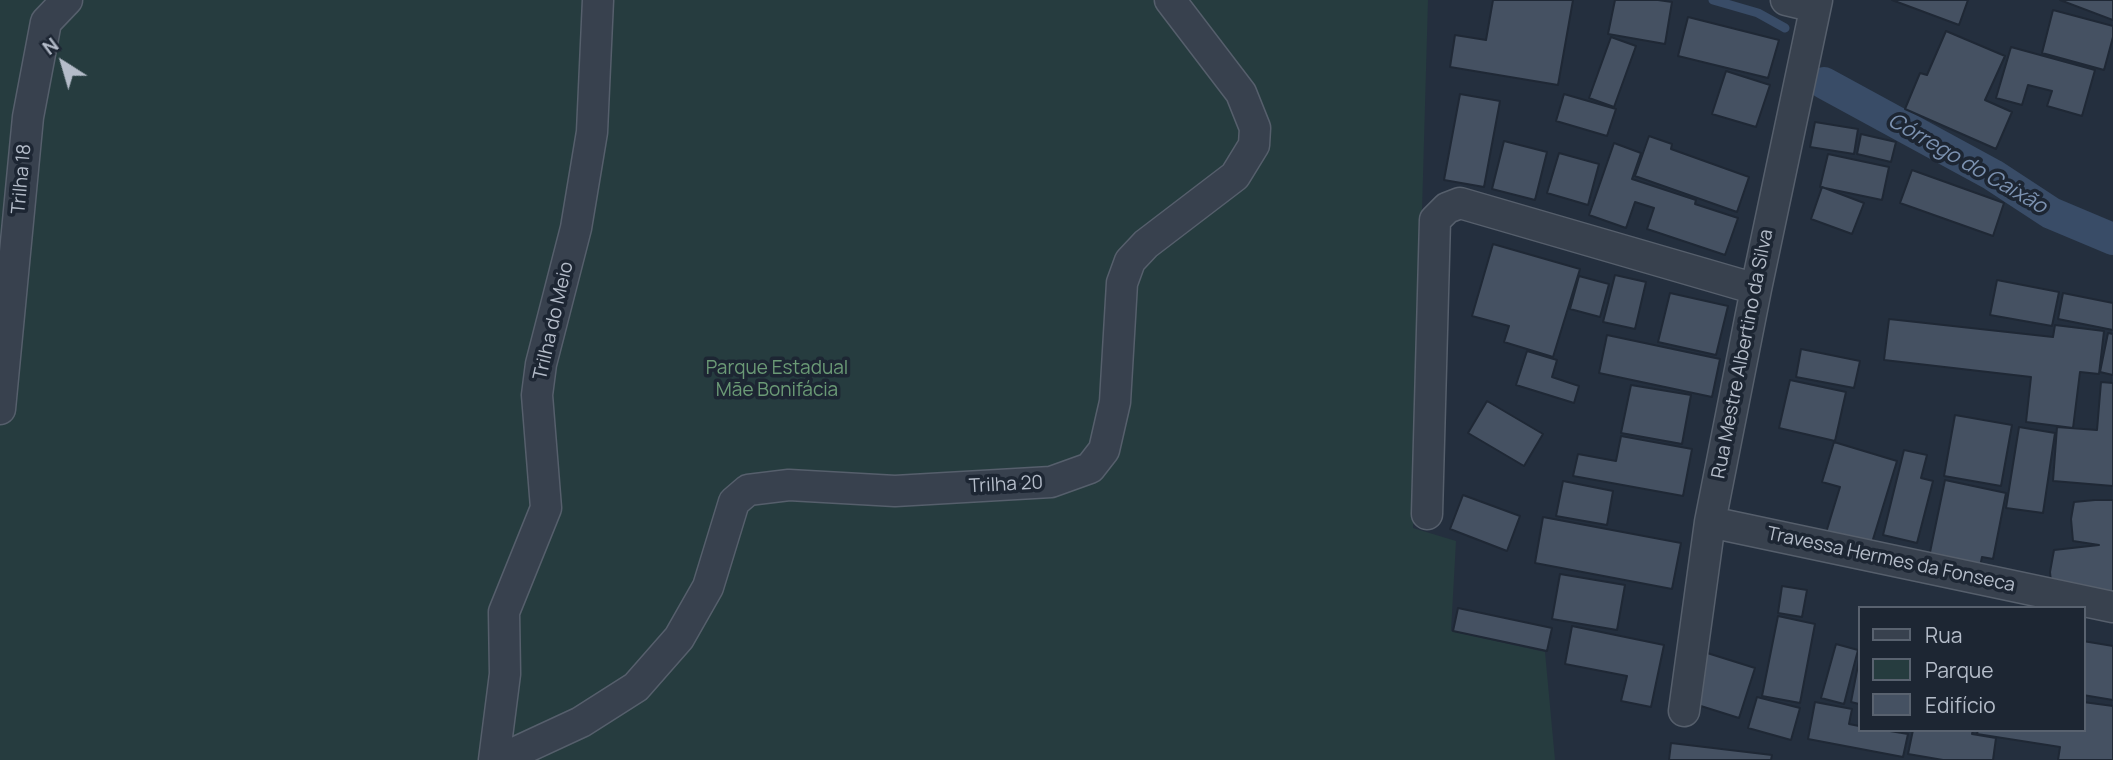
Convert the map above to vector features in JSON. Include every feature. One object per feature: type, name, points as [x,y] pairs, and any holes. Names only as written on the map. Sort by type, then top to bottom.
[{"type":"street","name":"Trilha 18","points":[[0,409],[28,117],[46,22],[67,0]]},
{"type":"street","name":"Trilha do Meio","points":[[494,760],[505,674],[504,612],[546,509],[538,384],[576,228],[592,132],[598,0]]},
{"type":"street","name":"Trilha 20","points":[[499,760],[581,722],[636,687],[679,638],[708,587],[734,502],[748,490],[789,485],[895,491],[1051,482],[1090,468],[1104,450],[1115,402],[1122,283],[1130,261],[1146,244],[1235,176],[1254,145],[1255,128],[1241,93],[1170,0]]},
{"type":"street","points":[[1786,0],[1816,4]]},
{"type":"street","name":"Rua Mestre Albertino da Silva","points":[[1684,711],[1710,522],[1816,4]]},
{"type":"street","points":[[1427,514],[1435,220],[1447,208],[1460,203],[1756,289]]},
{"type":"street","name":"Travessa Hermes da Fonseca","points":[[1710,522],[2113,607]]},
{"type":"green space","name":"Parque Estadual Mãe Bonifácia","points":[[0,0],[1428,0],[1413,528],[1456,541],[1451,631],[1545,652],[1555,760],[0,760]]},
{"type":"building","points":[[1493,0],[1573,0],[1558,85],[1450,67],[1455,35],[1486,40]]},
{"type":"building","points":[[1615,0],[1672,2],[1665,44],[1608,34]]},
{"type":"building","points":[[1892,0],[1968,0],[1959,25]]},
{"type":"building","points":[[2060,0],[2113,0],[2113,20]]},
{"type":"building","points":[[2053,10],[2113,26],[2113,37],[2104,70],[2042,53]]},
{"type":"building","points":[[1688,17],[1779,40],[1768,78],[1678,56]]},
{"type":"building","points":[[1946,31],[2005,56],[1985,100],[2012,112],[1996,149],[1905,109],[1920,73],[1927,75]]},
{"type":"building","points":[[1611,37],[1636,46],[1614,107],[1589,98]]},
{"type":"building","points":[[2011,47],[2095,70],[2082,116],[2047,106],[2052,91],[2028,85],[2022,105],[1996,98]]},
{"type":"building","points":[[1726,71],[1770,85],[1756,127],[1712,114]]},
{"type":"building","points":[[1460,94],[1500,101],[1484,187],[1444,180]]},
{"type":"building","points":[[1564,94],[1616,109],[1607,136],[1556,121]]},
{"type":"building","points":[[1815,122],[1858,129],[1854,154],[1810,147]]},
{"type":"building","points":[[1861,134],[1896,142],[1891,162],[1857,154]]},
{"type":"building","points":[[1649,136],[1672,144],[1671,149],[1749,177],[1737,212],[1635,176]]},
{"type":"building","points":[[1504,141],[1547,152],[1535,200],[1492,189]]},
{"type":"building","points":[[1614,143],[1641,153],[1632,179],[1696,200],[1695,204],[1738,218],[1725,255],[1647,229],[1654,208],[1635,202],[1626,228],[1589,215]]},
{"type":"building","points":[[1559,153],[1599,164],[1588,205],[1547,193]]},
{"type":"building","points":[[1828,154],[1889,167],[1882,200],[1820,187]]},
{"type":"building","points":[[1912,170],[2004,203],[1993,236],[1900,203]]},
{"type":"building","points":[[1822,187],[1864,203],[1852,234],[1811,219]]},
{"type":"building","points":[[1493,244],[1580,269],[1553,357],[1504,342],[1509,326],[1472,316]]},
{"type":"building","points":[[1615,275],[1646,282],[1635,329],[1603,322]]},
{"type":"building","points":[[1579,276],[1609,284],[1600,317],[1570,309]]},
{"type":"building","points":[[1997,280],[2059,292],[2052,326],[1990,315]]},
{"type":"building","points":[[1670,293],[1728,306],[1716,355],[1658,342]]},
{"type":"building","points":[[2063,293],[2113,303],[2113,330],[2058,319]]},
{"type":"building","points":[[1889,319],[2053,337],[2055,325],[2104,331],[2099,374],[2080,372],[2073,428],[2026,422],[2031,377],[1884,360]]},
{"type":"building","points":[[2108,333],[2113,334],[2113,375],[2100,372]]},
{"type":"building","points":[[1607,335],[1720,359],[1712,397],[1599,373]]},
{"type":"building","points":[[1801,349],[1860,361],[1854,388],[1796,377]]},
{"type":"building","points":[[1527,351],[1557,360],[1552,377],[1579,386],[1574,403],[1516,385]]},
{"type":"building","points":[[1790,380],[1846,392],[1835,441],[1779,428]]},
{"type":"building","points":[[2101,382],[2113,383],[2113,486],[2053,481],[2057,427],[2097,430]]},
{"type":"building","points":[[1631,385],[1691,395],[1682,444],[1621,433]]},
{"type":"building","points":[[1487,401],[1543,434],[1524,466],[1468,433]]},
{"type":"building","points":[[1955,415],[2012,425],[2001,486],[1944,476]]},
{"type":"building","points":[[2019,427],[2055,433],[2043,513],[2006,508]]},
{"type":"building","points":[[1621,436],[1692,449],[1683,496],[1573,476],[1578,454],[1616,461]]},
{"type":"building","points":[[1834,442],[1897,461],[1870,549],[1825,536],[1840,487],[1822,482]]},
{"type":"building","points":[[1904,450],[1927,455],[1921,478],[1933,481],[1917,543],[1883,535]]},
{"type":"building","points":[[1945,480],[2006,493],[1993,559],[1982,557],[1979,572],[1928,562]]},
{"type":"building","points":[[1563,481],[1613,491],[1607,525],[1556,516]]},
{"type":"building","points":[[1463,495],[1520,516],[1507,551],[1450,529]]},
{"type":"building","points":[[2113,500],[2113,602],[2052,592],[2050,572],[2054,550],[2099,545],[2073,541],[2071,519],[2074,502]]},
{"type":"building","points":[[1543,517],[1681,543],[1672,589],[1535,563]]},
{"type":"building","points":[[1560,574],[1625,585],[1617,630],[1552,619]]},
{"type":"building","points":[[1782,586],[1807,590],[1802,617],[1778,613]]},
{"type":"building","points":[[1458,608],[1552,628],[1547,651],[1453,631]]},
{"type":"building","points":[[1778,616],[1815,624],[1800,703],[1762,696]]},
{"type":"building","points":[[1572,626],[1664,645],[1651,707],[1621,701],[1627,676],[1565,664]]},
{"type":"building","points":[[2085,641],[2113,646],[2113,700],[2085,695]]},
{"type":"building","points":[[1836,644],[1857,650],[1844,704],[1821,698]]},
{"type":"building","points":[[1704,652],[1755,668],[1739,718],[1688,702]]},
{"type":"building","points":[[1857,670],[1857,704],[1851,702]]},
{"type":"building","points":[[1757,697],[1800,708],[1791,740],[1748,728]]},
{"type":"building","points":[[1815,702],[1852,709],[1849,724],[1857,726],[1857,732],[1908,734],[1903,757],[1808,739]]},
{"type":"building","points":[[2085,702],[2113,706],[2113,760],[2058,760],[2060,747],[1977,734],[2085,732]]},
{"type":"building","points":[[1913,732],[1972,732],[1996,738],[1993,760],[1943,760],[1908,754]]},
{"type":"building","points":[[1671,743],[1772,755],[1771,760],[1669,760]]},
{"type":"waterway","points":[[1713,0],[1758,13],[1785,28]]},
{"type":"waterway","name":"Córrego do Caixão","points":[[1824,83],[1993,175],[2051,213],[2113,239]]}]
